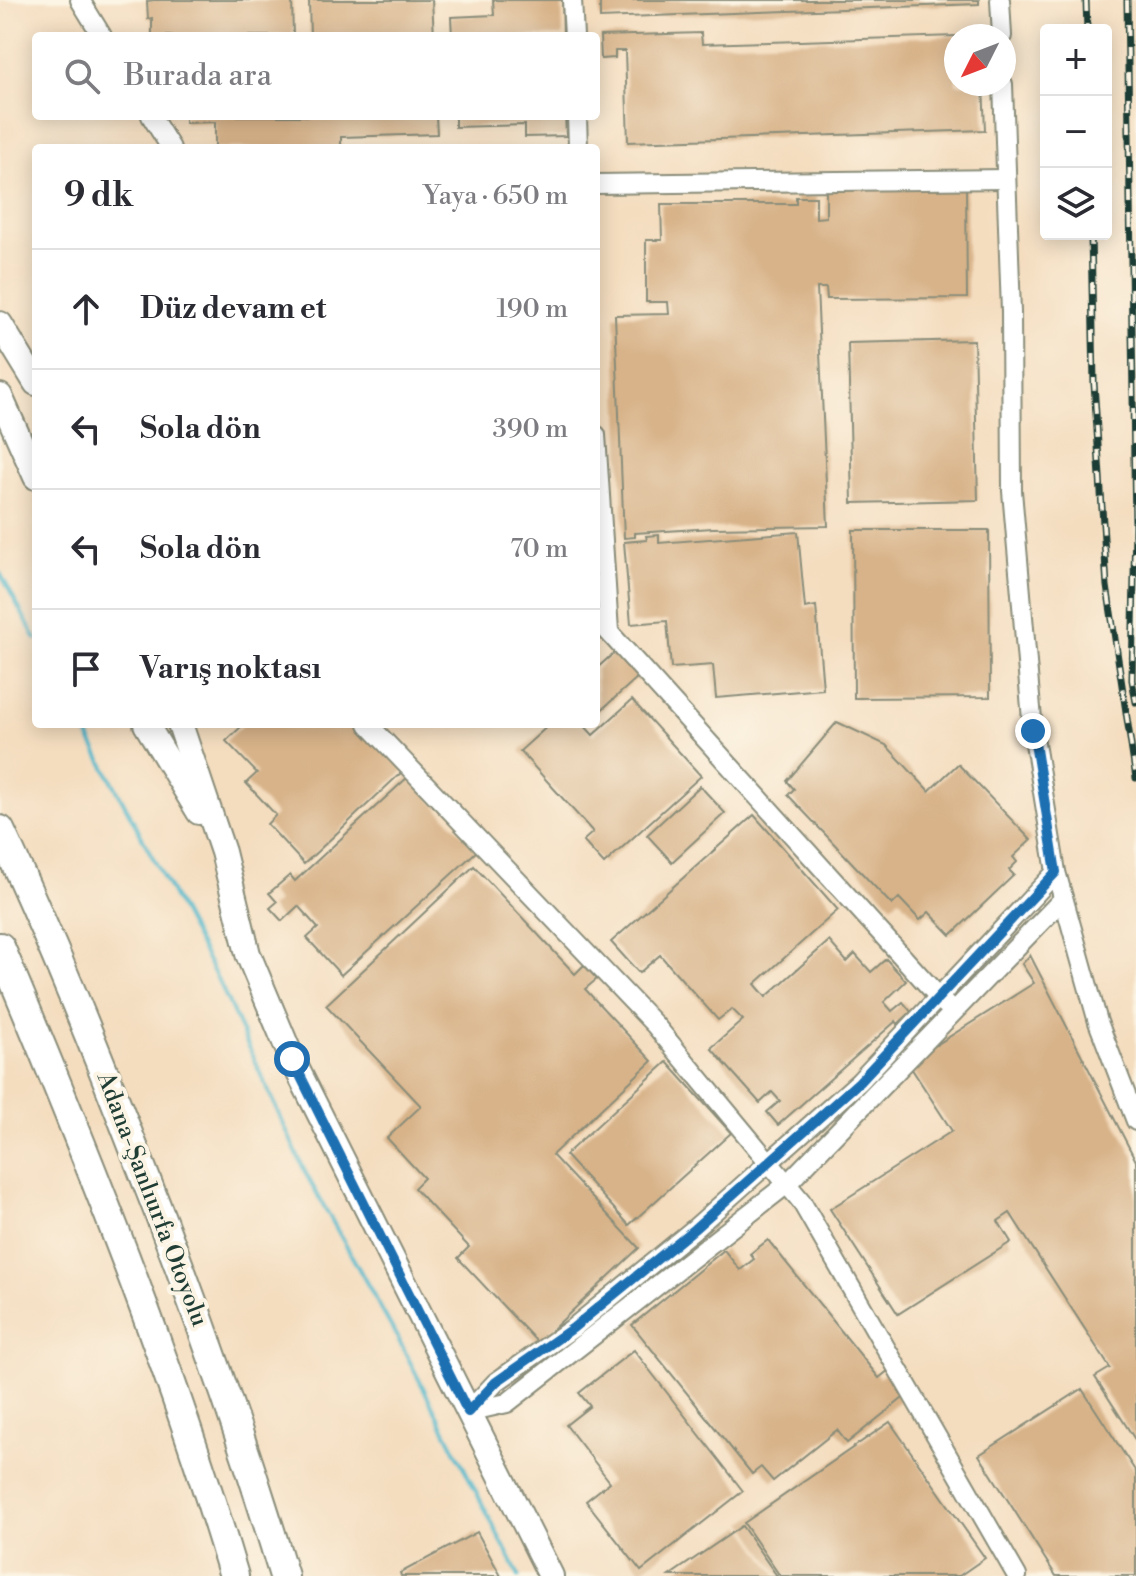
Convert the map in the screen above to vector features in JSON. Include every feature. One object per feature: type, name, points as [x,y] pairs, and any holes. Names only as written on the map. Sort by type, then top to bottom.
[{"type":"highway","name":"Adana-Şanlıurfa Otoyolu","points":[[0,830],[26,884],[105,1073],[177,1258],[251,1466],[284,1576]]},
{"type":"highway","name":"Adana-Şanlıurfa Otoyolu","points":[[0,947],[132,1275],[205,1481],[234,1576]]},
{"type":"main road","points":[[0,324],[32,376]]},
{"type":"main road","points":[[0,396],[32,468]]},
{"type":"main road","points":[[148,728],[223,852]]},
{"type":"main road","points":[[181,728],[223,852],[248,954],[292,1059],[551,1576]]},
{"type":"street","points":[[80,0],[100,32]]},
{"type":"street","points":[[572,0],[574,32]]},
{"type":"street","points":[[1000,0],[1001,24]]},
{"type":"street","points":[[1003,96],[1012,491],[1033,731],[1063,899],[1098,1022],[1136,1121]]},
{"type":"street","points":[[154,120],[168,144]]},
{"type":"street","points":[[577,120],[578,144]]},
{"type":"street","points":[[600,184],[1006,179]]},
{"type":"street","points":[[600,562],[602,625],[953,1013]]},
{"type":"street","points":[[372,728],[655,1025],[801,1201],[1017,1576]]},
{"type":"street","points":[[468,1412],[496,1382],[573,1328],[694,1229],[859,1082],[1056,872]]},
{"type":"street","points":[[468,1412],[507,1403],[787,1184],[1063,899]]},
{"type":"building","points":[[292,0],[293,32],[152,32],[147,1]]},
{"type":"building","points":[[309,0],[432,0],[434,32],[310,32]]},
{"type":"building","points":[[493,0],[562,0],[563,32],[452,32],[451,17],[494,15]]},
{"type":"building","points":[[600,0],[979,0],[979,4],[600,18]]},
{"type":"building","points":[[701,33],[702,44],[944,36],[944,96],[984,96],[985,130],[628,142],[625,51],[615,51],[615,58],[601,59],[600,36]]},
{"type":"building","points":[[185,120],[436,120],[437,134],[341,137],[341,144],[215,144],[215,122],[185,123]]},
{"type":"building","points":[[455,120],[565,120],[566,136],[525,137],[525,125],[455,127]]},
{"type":"building","points":[[966,185],[967,298],[827,299],[826,288],[817,288],[828,526],[713,528],[635,533],[635,537],[624,538],[615,315],[669,314],[668,302],[646,302],[646,240],[662,240],[661,204],[796,204],[796,197],[816,197],[816,218],[826,217],[826,187]]},
{"type":"building","points":[[974,340],[978,500],[852,503],[848,343]]},
{"type":"building","points":[[853,530],[989,530],[990,697],[854,698]]},
{"type":"building","points":[[798,532],[805,608],[816,606],[823,689],[716,698],[713,665],[671,668],[667,621],[631,624],[624,542],[647,540],[646,536],[659,535],[659,543]]},
{"type":"building","points":[[615,652],[638,677],[600,711],[600,665]]},
{"type":"building","points":[[632,700],[701,776],[604,864],[583,841],[593,832],[520,751],[546,728],[587,728],[593,735]]},
{"type":"building","points":[[837,722],[886,745],[929,791],[958,764],[1031,840],[1013,857],[1017,862],[1009,870],[1014,875],[951,935],[929,912],[920,920],[899,898],[892,905],[788,795],[794,789],[787,781]]},
{"type":"building","points":[[240,728],[365,728],[404,770],[304,864],[267,824],[276,815],[246,783],[257,773],[226,741]]},
{"type":"building","points":[[409,776],[477,851],[341,975],[307,938],[318,928],[298,906],[282,921],[270,908],[277,902],[269,893],[290,875],[295,881]]},
{"type":"building","points":[[700,786],[725,813],[672,862],[647,835]]},
{"type":"building","points":[[754,815],[838,910],[755,984],[766,997],[829,941],[847,962],[855,954],[871,972],[886,959],[906,981],[884,1002],[892,1011],[903,1002],[911,1012],[898,1024],[896,1021],[778,1125],[767,1112],[780,1101],[772,1092],[760,1103],[711,1048],[743,1020],[732,1009],[718,1020],[660,955],[639,973],[611,942]]},
{"type":"building","points":[[474,866],[575,974],[584,965],[597,979],[585,989],[652,1061],[552,1155],[639,1248],[538,1343],[458,1258],[469,1247],[414,1188],[424,1178],[387,1138],[421,1106],[326,1005]]},
{"type":"building","points":[[1030,955],[1136,1161],[1136,1441],[1095,1377],[1110,1368],[1010,1213],[998,1221],[1011,1242],[898,1314],[830,1209],[952,1131],[908,1063],[1034,983],[1022,964]]},
{"type":"building","points":[[667,1062],[731,1133],[629,1225],[565,1155]]},
{"type":"building","points":[[768,1240],[879,1378],[889,1370],[908,1394],[847,1443],[837,1430],[773,1481],[761,1467],[752,1474],[632,1325],[724,1250],[740,1270],[754,1259],[750,1254]]},
{"type":"building","points":[[634,1350],[743,1491],[641,1571],[586,1501],[610,1482],[566,1425],[590,1406],[579,1393]]},
{"type":"building","points":[[1082,1389],[1136,1472],[1136,1576],[1056,1576],[979,1455]]},
{"type":"building","points":[[890,1422],[985,1558],[959,1576],[780,1576],[744,1523]]},
{"type":"building","points":[[742,1526],[777,1576],[669,1576]]},
{"type":"building","points":[[477,1532],[501,1576],[401,1576],[400,1573]]},
{"type":"waterway","points":[[0,573],[32,632]]},
{"type":"waterway","points":[[84,728],[222,988],[306,1174],[403,1348],[519,1576]]},
{"type":"railway","points":[[1086,0],[1087,24]]},
{"type":"railway","points":[[1127,0],[1135,526],[1132,680],[1136,702]]},
{"type":"railway","points":[[1091,240],[1094,383],[1107,586],[1136,778]]},
{"type":"route","points":[[292,1059],[468,1412],[496,1382],[573,1328],[694,1229],[859,1082],[1056,872],[1033,731]]}]
